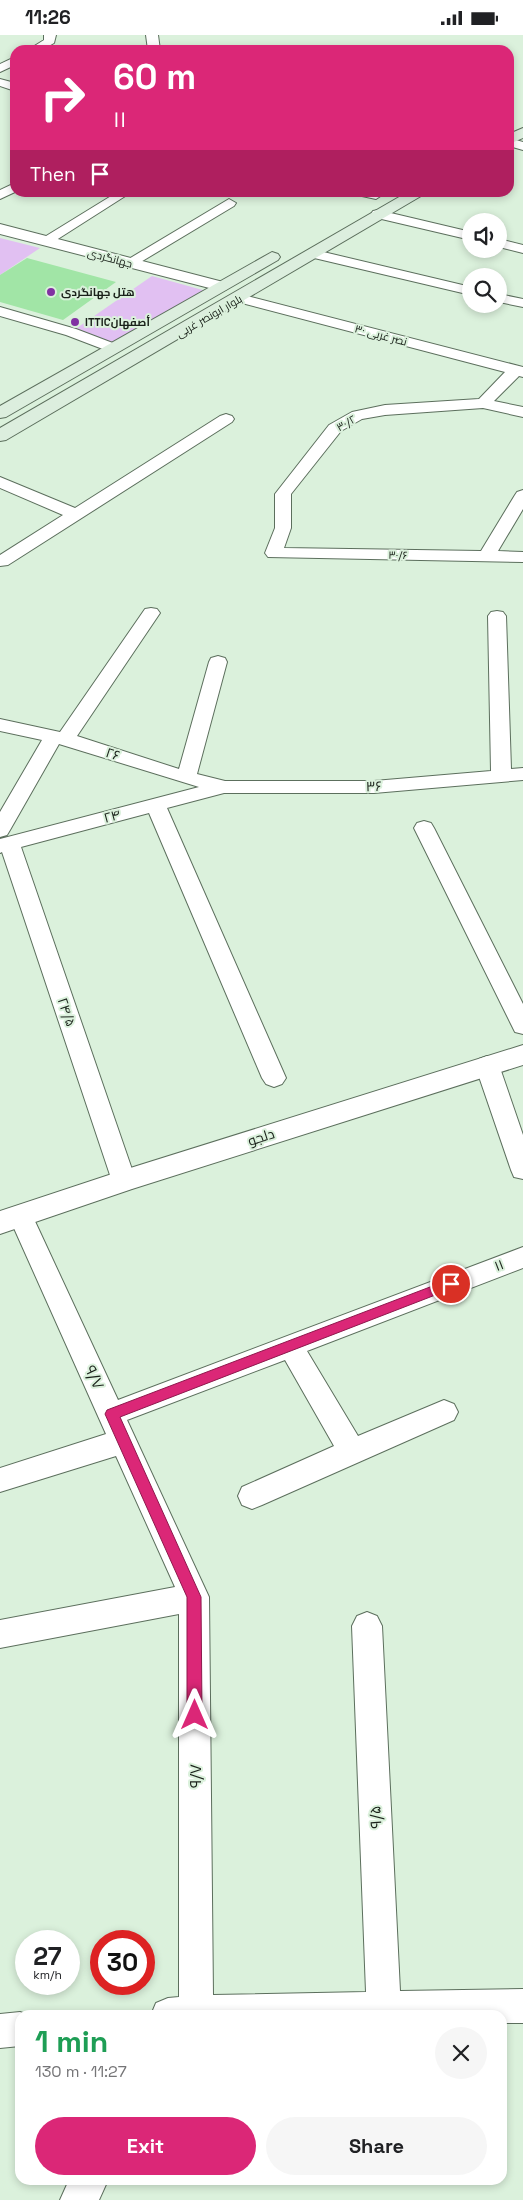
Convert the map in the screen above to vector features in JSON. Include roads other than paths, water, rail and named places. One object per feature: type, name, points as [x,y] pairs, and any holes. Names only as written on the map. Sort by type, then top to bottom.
[{"type":"main road","name":"بلوار ابونصر غربی","points":[[0,436],[315,254],[409,197]]},
{"type":"main road","name":"بلوار ابونصر غربی","points":[[1,412],[290,247]]},
{"type":"street","points":[[43,45],[50,41],[50,35]]},
{"type":"street","points":[[45,241],[117,197]]},
{"type":"street","points":[[129,263],[229,203]]},
{"type":"street","points":[[378,214],[462,234]]},
{"type":"street","name":"جهانگردی","points":[[0,229],[221,287]]},
{"type":"street","points":[[507,245],[523,249]]},
{"type":"street","points":[[315,254],[462,289]]},
{"type":"street","name":"نصر غربی ۳۰","points":[[239,298],[520,371]]},
{"type":"street","points":[[507,300],[523,303]]},
{"type":"street","points":[[0,311],[71,332],[113,348]]},
{"type":"street","points":[[483,403],[520,371]]},
{"type":"street","name":"۳۰/۲","points":[[274,553],[284,528],[283,494],[335,428],[356,415],[384,410],[483,403],[523,412]]},
{"type":"street","points":[[2,561],[226,419]]},
{"type":"street","points":[[0,482],[76,514]]},
{"type":"street","points":[[487,556],[523,495]]},
{"type":"street","name":"۳۰/۶","points":[[274,553],[523,557]]},
{"type":"street","points":[[3,840],[59,738],[151,613]]},
{"type":"street","points":[[497,616],[501,777]]},
{"type":"street","points":[[186,778],[218,662]]},
{"type":"street","name":"۲۶","points":[[0,725],[59,738],[186,778],[225,787]]},
{"type":"street","name":"۳۶","points":[[225,787],[374,787],[523,774]]},
{"type":"street","name":"۲۴","points":[[3,840],[225,787]]},
{"type":"street","points":[[155,805],[274,1078]]},
{"type":"street","points":[[424,828],[523,1026]]},
{"type":"street","name":"۲۴/۵","points":[[3,840],[124,1181]]},
{"type":"street","name":"دلجو","points":[[11,1220],[124,1181],[523,1055]]},
{"type":"street","points":[[487,1065],[523,1170]]},
{"type":"street","name":"۹/۷","points":[[11,1220],[112,1414],[194,1597],[186,2010]]},
{"type":"street","name":"۱۱","points":[[112,1414],[523,1257]]},
{"type":"street","points":[[290,1345],[352,1451]]},
{"type":"street","points":[[252,1496],[444,1412]]},
{"type":"street","points":[[0,1480],[124,1441]]},
{"type":"street","points":[[0,1634],[194,1597]]},
{"type":"street","name":"۹/۵","points":[[367,1626],[384,2009]]},
{"type":"street","points":[[344,2010],[523,2006]]},
{"type":"street","points":[[0,2031],[15,2030]]},
{"type":"street","points":[[78,2200],[87,2185]]},
{"type":"place","name":"هتل جهانگردی","points":[[51,292]]},
{"type":"place","name":"ITTICأصفهان","points":[[75,322]]}]
